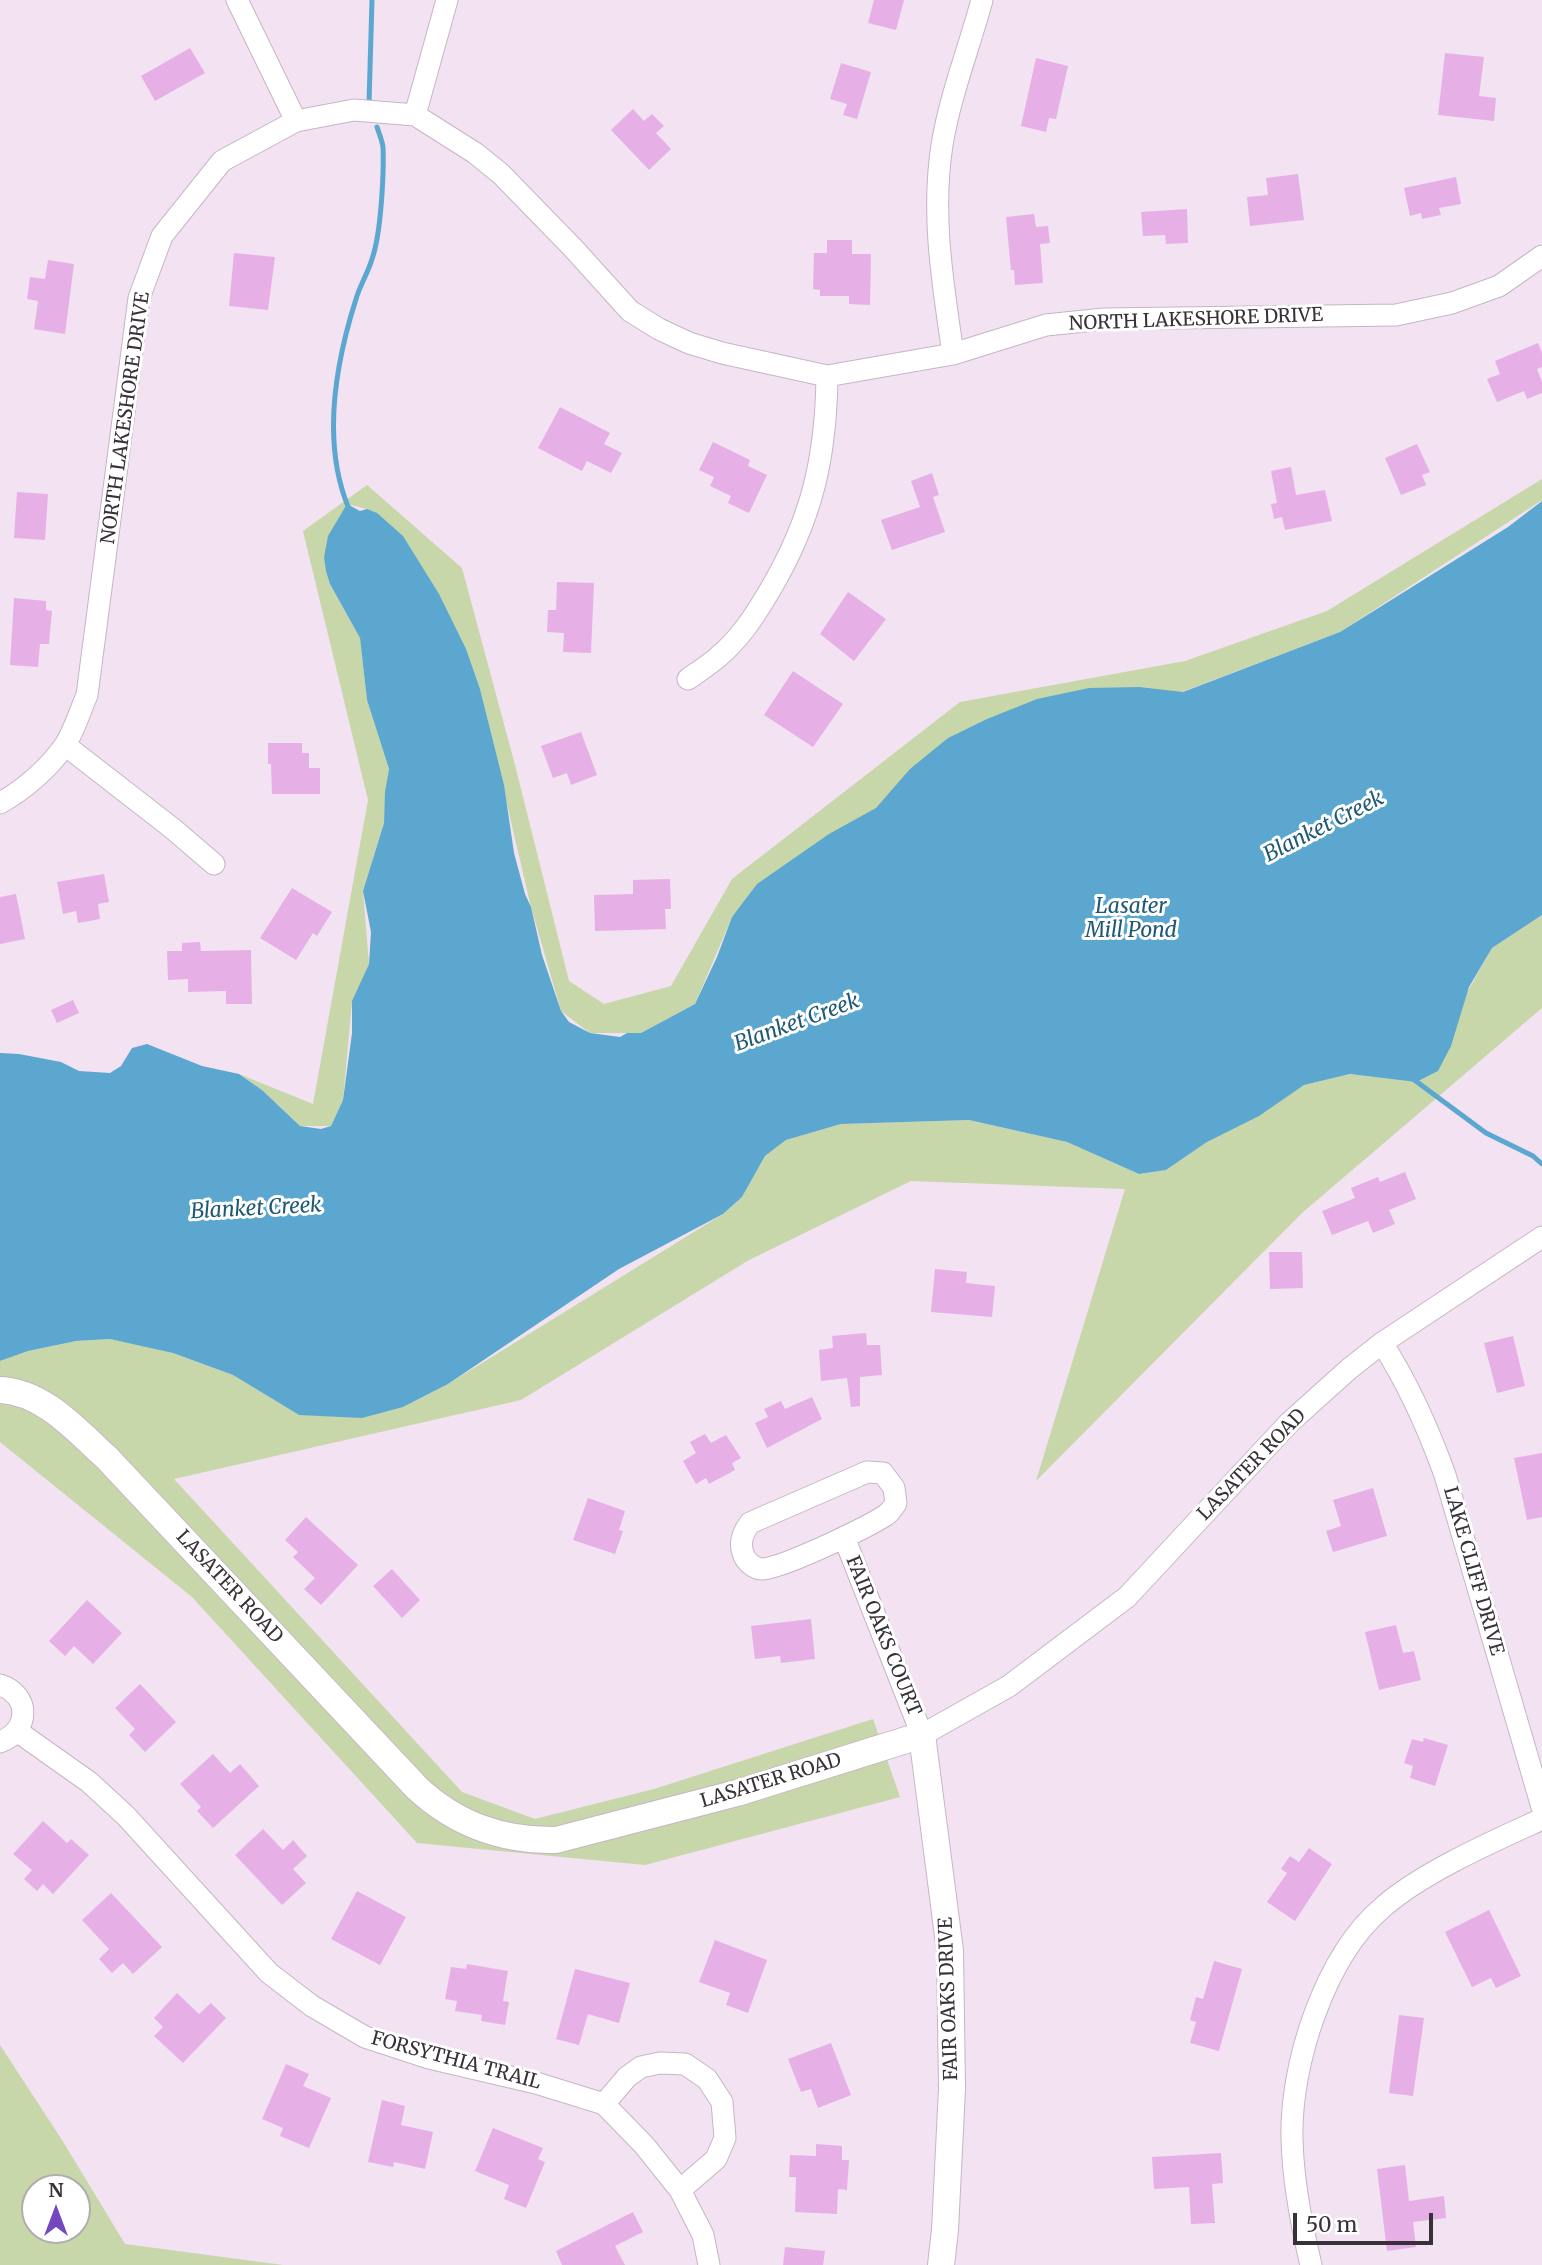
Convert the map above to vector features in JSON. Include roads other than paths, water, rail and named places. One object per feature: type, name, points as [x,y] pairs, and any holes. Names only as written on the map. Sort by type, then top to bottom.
[{"type":"street","points":[[237,0],[296,121]]},
{"type":"street","points":[[415,115],[447,0]]},
{"type":"street","points":[[953,354],[938,246],[938,180],[953,102],[982,0]]},
{"type":"street","name":"NORTH LAKESHORE DRIVE","points":[[0,803],[30,783],[65,745],[87,695],[139,298],[162,236],[222,161],[296,121],[354,110],[415,115],[475,153],[501,174],[630,311],[639,317],[689,343],[827,376],[953,354],[1046,325],[1104,319],[1396,315],[1452,303],[1499,286],[1542,256]]},
{"type":"street","points":[[688,679],[719,657],[741,633],[788,558],[804,524],[815,486],[827,421],[827,376]]},
{"type":"street","points":[[65,745],[214,864]]},
{"type":"street","name":"LASATER ROAD","points":[[0,1390],[37,1399],[107,1458],[417,1788],[449,1814],[496,1835],[556,1840],[737,1793],[922,1735],[1009,1686],[1127,1597],[1289,1423],[1382,1343],[1542,1237]]},
{"type":"street","name":"LAKE CLIFF DRIVE","points":[[1382,1343],[1404,1378],[1427,1424],[1445,1475],[1542,1807]]},
{"type":"street","points":[[867,1472],[883,1473],[894,1488],[896,1503],[888,1514],[844,1537],[776,1566],[760,1569],[750,1564],[743,1555],[741,1543],[744,1531],[750,1523],[867,1472]]},
{"type":"street","name":"FAIR OAKS COURT","points":[[844,1537],[922,1735]]},
{"type":"street","name":"FORSYTHIA TRAIL","points":[[0,1685],[12,1691],[22,1705],[23,1714],[9,1736],[89,1782],[117,1808],[269,1973],[312,2006],[365,2037],[604,2104],[680,2190],[704,2235],[709,2265]]},
{"type":"street","name":"FAIR OAKS DRIVE","points":[[922,1735],[950,1951],[952,2090],[941,2265]]},
{"type":"street","points":[[1311,2265],[1297,2205],[1292,2137],[1295,2096],[1303,2057],[1314,2012],[1328,1981],[1346,1951],[1383,1907],[1446,1867],[1542,1819]]},
{"type":"street","points":[[604,2104],[627,2077],[641,2067],[660,2063],[685,2064],[707,2079],[722,2102],[725,2138],[716,2159],[680,2190]]},
{"type":"water","name":"Lasater Mill Pond","points":[[1542,501],[1542,915],[1492,948],[1469,987],[1451,1046],[1438,1071],[1416,1082],[1350,1074],[1304,1085],[1259,1116],[1207,1142],[1166,1170],[1139,1174],[1067,1142],[969,1120],[841,1124],[786,1140],[765,1156],[742,1197],[723,1214],[619,1269],[448,1384],[403,1407],[362,1418],[299,1415],[233,1375],[173,1353],[110,1339],[76,1341],[28,1351],[0,1361],[0,1053],[61,1062],[79,1071],[110,1073],[121,1066],[132,1048],[147,1044],[202,1066],[239,1074],[262,1090],[300,1126],[321,1129],[331,1126],[343,1100],[352,1033],[352,1001],[369,964],[371,932],[363,891],[384,823],[389,769],[367,700],[360,638],[330,584],[326,571],[324,557],[328,536],[347,504],[360,511],[367,509],[377,513],[403,536],[439,594],[466,649],[480,689],[504,785],[514,853],[542,955],[561,1011],[569,1022],[590,1033],[620,1037],[627,1033],[641,1033],[695,1004],[732,917],[757,884],[829,834],[876,808],[910,769],[948,738],[1037,699],[1089,688],[1139,687],[1183,692],[1340,632],[1508,527]]},
{"type":"waterway","points":[[369,103],[372,0]]},
{"type":"waterway","points":[[349,509],[335,458],[334,404],[342,350],[378,235],[383,144],[377,127]]},
{"type":"waterway","points":[[1413,1079],[1486,1133],[1533,1156],[1542,1164]]},
{"type":"water label","name":"Blanket Creek","points":[[1324,827]]},
{"type":"water label","name":"Blanket Creek","points":[[797,1023]]},
{"type":"water label","name":"Blanket Creek","points":[[256,1209]]}]
